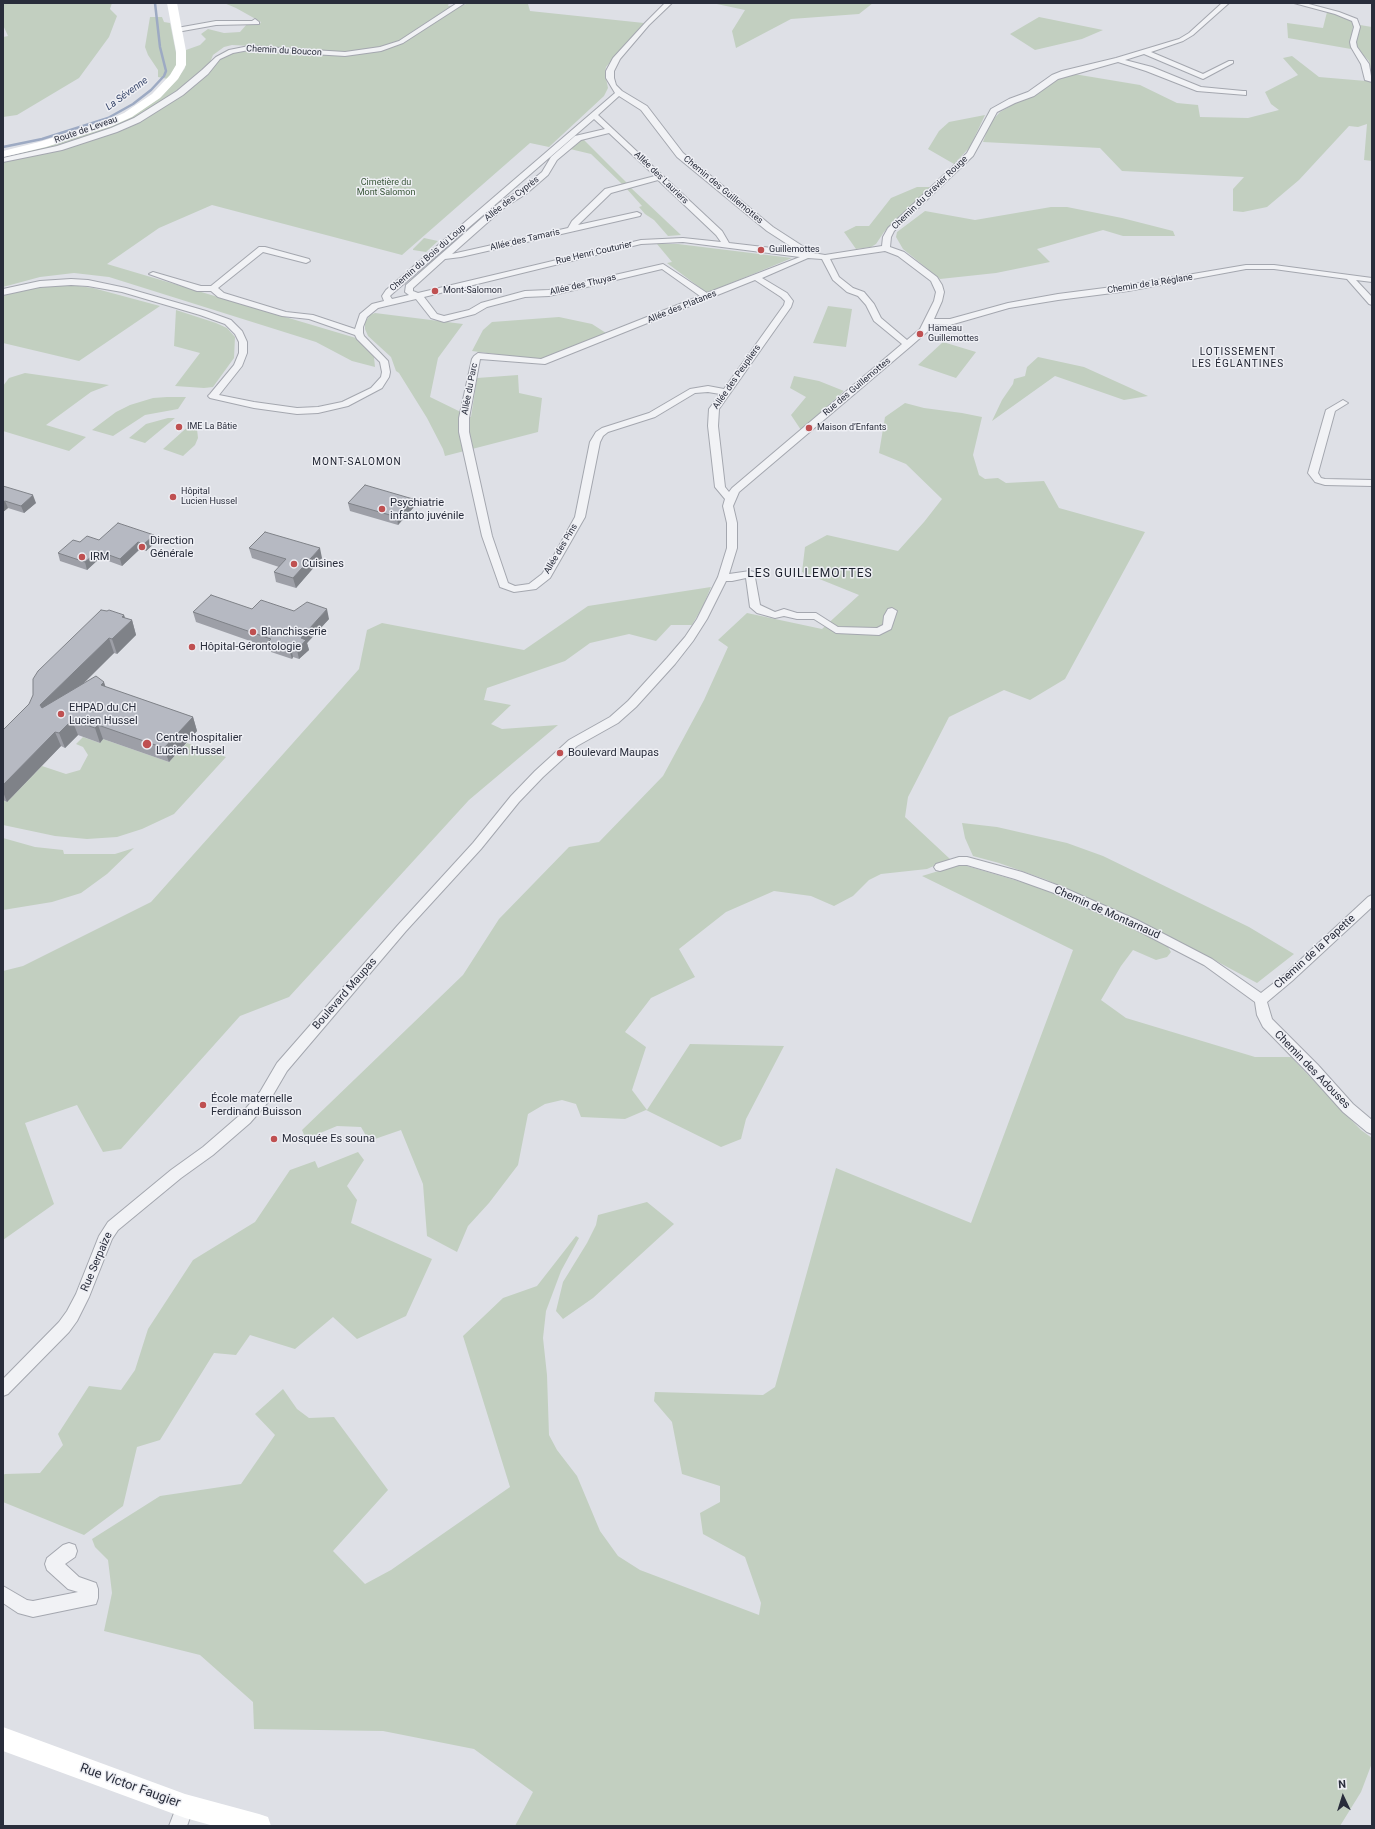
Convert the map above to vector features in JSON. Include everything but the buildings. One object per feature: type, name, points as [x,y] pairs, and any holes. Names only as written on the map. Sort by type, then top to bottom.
[{"type":"street","name":"Route de Leveau","points":[[3,154],[42,145],[108,124],[128,115],[147,103],[167,85],[179,70],[182,60],[172,3]]},
{"type":"street","points":[[449,11],[451,3]]},
{"type":"street","name":"Chemin du Boucon","points":[[3,160],[59,148],[114,130],[137,120],[180,93],[205,72],[218,58],[231,51],[250,48],[345,54],[381,49],[401,42],[462,3]]},
{"type":"street","points":[[619,93],[610,78],[610,71],[617,58],[647,24],[669,3]]},
{"type":"street","name":"Chemin du Gravier Rouge","points":[[886,248],[887,237],[891,230],[970,154],[994,111],[1012,101],[1030,94],[1060,75],[1118,60],[1174,42],[1191,34],[1226,3]]},
{"type":"street","points":[[1297,3],[1337,13],[1355,20],[1357,27],[1353,42],[1354,47],[1365,64],[1369,80]]},
{"type":"street","points":[[177,30],[216,23],[258,22],[255,21]]},
{"type":"street","points":[[1145,52],[1203,77],[1231,62]]},
{"type":"street","points":[[1118,60],[1149,69],[1200,90],[1242,93]]},
{"type":"street","name":"Chemin du Bois du Loup","points":[[359,333],[360,321],[366,312],[375,306],[388,301],[386,296],[389,292],[619,93]]},
{"type":"street","name":"Chemin des Guillemottes","points":[[619,93],[644,108],[680,155],[770,229],[800,249],[804,255]]},
{"type":"street","name":"Allée des Lauriers","points":[[591,116],[596,117],[719,233],[725,242],[724,245]]},
{"type":"street","name":"Allée des Cyprès","points":[[414,295],[410,293],[408,288],[502,205],[523,192],[545,173],[554,159],[578,138],[610,130]]},
{"type":"street","name":"Allée des Tamaris","points":[[443,257],[461,255],[571,230],[575,223],[608,191],[660,177]]},
{"type":"street","points":[[571,230],[637,214]]},
{"type":"street","name":"Rue Henri Couturier","points":[[388,301],[641,242],[668,240],[804,255]]},
{"type":"street","points":[[804,255],[825,257],[886,248]]},
{"type":"street","name":"Rue des Guillemottes","points":[[730,499],[741,484],[794,442],[924,330],[938,301],[940,292],[938,285],[934,280],[901,254],[886,248]]},
{"type":"street","points":[[153,274],[200,289],[213,288],[262,249],[306,261]]},
{"type":"street","name":"Allée des Platanes","points":[[558,357],[804,258],[804,255]]},
{"type":"street","points":[[825,257],[836,278],[850,290],[861,294],[870,304],[877,320],[898,338],[908,344]]},
{"type":"street","name":"Allée des Thuyas","points":[[414,295],[420,298],[434,316],[444,319],[472,312],[484,305],[525,294],[549,293],[663,266],[707,297]]},
{"type":"street","name":"Chemin de la Réglane","points":[[929,321],[950,322],[1008,306],[1058,297],[1128,288],[1246,266],[1274,266],[1372,280]]},
{"type":"street","points":[[1350,277],[1372,302]]},
{"type":"street","name":"Allée des Peupliers","points":[[730,499],[720,487],[712,426],[714,409],[788,306],[789,301],[784,295],[755,278]]},
{"type":"street","points":[[3,292],[23,287],[56,282],[88,283],[123,290],[203,312],[228,322],[240,333],[243,342],[243,353],[238,366],[213,396],[254,406],[297,411],[334,408],[356,400],[379,386],[386,372],[386,365],[382,357],[367,344],[359,333],[310,317],[285,314],[221,295],[213,288]]},
{"type":"street","name":"Allée du Parc","points":[[470,456],[464,432],[464,418],[476,359],[478,356],[542,362],[558,357]]},
{"type":"street","name":"Allée des Pins","points":[[470,456],[487,536],[500,578],[504,585],[508,588],[523,589],[538,583],[546,576],[576,525],[582,510],[595,442],[599,434],[605,430],[652,415],[693,391],[708,389],[725,392]]},
{"type":"street","points":[[1343,403],[1331,410],[1313,473],[1318,480],[1325,482],[1372,483]]},
{"type":"street","points":[[730,499],[728,506],[732,523],[732,548],[723,577],[732,578],[750,574],[755,607],[761,611],[775,615],[784,612],[797,616],[816,616],[836,630],[879,632],[887,627],[889,622],[888,616],[892,611]]},
{"type":"street","name":"Boulevard Maupas","points":[[208,1151],[245,1119],[265,1096],[282,1067],[402,928],[477,846],[515,799],[544,768],[573,743],[614,720],[632,704],[689,639],[709,607],[723,577]]},
{"type":"street","name":"Chemin de Montarnaud","points":[[940,867],[955,862],[967,861],[1018,875],[1058,890],[1133,923],[1208,962],[1261,1003]]},
{"type":"street","name":"Chemin de la Papette","points":[[1261,1003],[1372,900]]},
{"type":"street","name":"Chemin des Adouses","points":[[1261,1003],[1263,1015],[1278,1035],[1313,1069],[1348,1108],[1372,1128]]},
{"type":"street","name":"Rue Serpaize","points":[[3,1389],[64,1327],[72,1316],[82,1297],[106,1236],[113,1226],[176,1174],[208,1151]]},
{"type":"street","points":[[3,1594],[24,1607],[33,1609],[90,1598],[90,1589],[74,1582],[53,1564],[69,1551]]},
{"type":"street","name":"Rue Victor Faugier","points":[[3,1739],[181,1816],[259,1826]]},
{"type":"green space","points":[[3,3],[112,3],[110,9],[117,16],[109,37],[79,78],[17,115],[3,117],[3,37],[8,36],[3,25]]},
{"type":"green space","name":"Cimetière du Mont Salomon","points":[[224,3],[449,3],[448,6],[464,5],[468,3],[531,3],[528,4],[530,11],[644,23],[606,67],[605,73],[608,88],[604,96],[549,147],[530,143],[402,255],[212,205],[159,228],[107,264],[356,338],[374,357],[375,367],[352,361],[316,342],[109,277],[74,273],[40,277],[3,287],[3,162],[66,149],[138,122],[180,96],[223,57],[229,54],[253,50],[296,54],[296,51],[251,46],[232,45],[224,47],[213,55],[209,65],[198,76],[191,79],[190,82],[161,105],[135,119],[63,145],[18,156],[17,154],[59,143],[133,115],[161,97],[178,78],[185,68],[186,50],[200,45],[206,39],[201,34],[208,29],[224,33],[240,32],[247,24],[259,25],[261,22]]},
{"type":"green space","points":[[712,3],[873,3],[859,14],[791,19],[736,48],[732,31],[745,10]]},
{"type":"green space","points":[[1327,12],[1347,17],[1354,21],[1350,44],[1351,49],[1288,38],[1287,23],[1323,28]]},
{"type":"green space","points":[[150,17],[162,17],[164,22],[170,23],[178,63],[168,79],[158,77],[158,70],[148,55],[145,47]]},
{"type":"green space","points":[[1039,17],[1103,30],[1082,39],[1035,50],[1010,34]]},
{"type":"green space","points":[[1360,25],[1372,27],[1372,76],[1369,61],[1360,52],[1356,43]]},
{"type":"green space","points":[[1292,56],[1319,77],[1366,81],[1372,80],[1372,161],[1364,160],[1367,124],[1358,127],[1349,126],[1299,180],[1267,207],[1243,212],[1233,211],[1233,189],[1244,177],[1122,171],[1100,148],[983,142],[990,123],[1000,112],[1068,73],[1140,85],[1177,103],[1198,105],[1200,117],[1248,118],[1279,110],[1271,104],[1265,92],[1298,75],[1283,58]]},
{"type":"green space","points":[[985,115],[970,147],[954,164],[928,149],[939,131],[949,122]]},
{"type":"green space","points":[[580,139],[583,139],[627,183],[622,184],[591,154],[570,149]]},
{"type":"green space","points":[[630,187],[681,235],[668,236],[654,220],[645,214],[639,207],[642,206],[626,188]]},
{"type":"green space","points":[[917,187],[932,187],[884,232],[876,244],[871,247],[856,249],[844,232],[856,226],[869,226],[891,198]]},
{"type":"green space","points":[[1051,207],[1067,207],[1122,218],[1173,231],[1175,236],[1123,236],[1103,230],[1037,249],[1050,262],[996,273],[940,279],[903,249],[896,237],[897,232],[925,211],[975,220]]},
{"type":"green space","points":[[424,238],[438,241],[426,252],[413,250],[413,249]]},
{"type":"green space","points":[[657,244],[678,244],[792,258],[707,293],[667,263],[672,262]]},
{"type":"green space","points":[[71,285],[93,288],[160,306],[79,361],[3,343],[3,296],[23,290],[46,286]]},
{"type":"green space","points":[[828,306],[852,309],[846,347],[813,343]]},
{"type":"green space","points":[[176,310],[227,328],[235,337],[234,358],[213,387],[204,388],[175,386],[200,353],[174,346]]},
{"type":"green space","points":[[375,313],[463,324],[438,358],[430,397],[471,417],[477,378],[518,375],[519,393],[542,398],[538,432],[445,456],[427,418],[399,373],[396,371],[391,357],[368,336],[365,329],[365,322],[370,315]]},
{"type":"green space","points":[[559,317],[592,324],[606,333],[540,360],[472,351],[483,330],[492,322]]},
{"type":"green space","points":[[943,342],[976,352],[956,378],[918,365]]},
{"type":"green space","points":[[1038,357],[1084,367],[1148,396],[1124,400],[1055,376],[992,421],[1002,400],[1013,384],[1014,379],[1025,376],[1027,367]]},
{"type":"green space","points":[[25,373],[109,385],[91,392],[46,425],[86,437],[69,451],[3,431],[3,386],[9,378]]},
{"type":"green space","points":[[794,376],[819,381],[844,391],[801,430],[791,415],[806,397],[790,388]]},
{"type":"green space","points":[[186,397],[178,409],[145,415],[113,436],[92,430],[116,412],[130,405],[153,398]]},
{"type":"green space","points":[[905,403],[924,408],[982,417],[973,455],[979,475],[985,479],[998,478],[1006,483],[1044,481],[1059,508],[1145,532],[1065,679],[1030,700],[1004,690],[949,717],[908,797],[905,817],[950,859],[927,869],[881,874],[869,880],[853,896],[834,906],[811,896],[774,891],[726,912],[679,949],[695,977],[651,998],[625,1032],[646,1047],[632,1090],[647,1110],[690,1044],[784,1046],[746,1119],[741,1139],[721,1147],[646,1110],[625,1119],[581,1117],[576,1104],[562,1100],[545,1104],[528,1114],[518,1165],[489,1203],[468,1226],[457,1252],[427,1236],[423,1184],[401,1130],[369,1141],[361,1127],[337,1126],[306,1139],[302,1130],[463,975],[499,919],[569,847],[599,842],[663,776],[704,700],[728,647],[718,640],[747,613],[822,629],[859,595],[802,572],[805,547],[827,535],[898,551],[924,522],[942,499],[906,464],[879,453],[885,417]]},
{"type":"green space","points":[[168,418],[175,418],[145,443],[129,438],[146,424]]},
{"type":"green space","points":[[192,423],[197,429],[198,438],[195,445],[183,456],[163,449]]},
{"type":"green space","points":[[711,587],[703,606],[692,625],[671,625],[656,641],[629,634],[590,643],[565,661],[487,688],[484,700],[511,705],[491,724],[502,729],[558,725],[469,800],[289,997],[240,1016],[121,1149],[103,1152],[77,1105],[25,1123],[54,1204],[3,1240],[3,971],[23,966],[151,902],[359,669],[367,630],[382,623],[524,650],[588,606]]},
{"type":"green space","points":[[83,737],[100,743],[103,739],[169,762],[187,743],[226,757],[174,814],[142,829],[117,837],[87,839],[55,836],[3,825],[3,800],[7,802],[42,766],[66,774],[80,770],[88,755],[83,747],[76,744]]},
{"type":"green space","points":[[962,823],[997,827],[1067,843],[1103,856],[1249,927],[1294,954],[1257,983],[1203,954],[1047,880],[999,863],[973,856],[965,838]]},
{"type":"green space","points":[[3,838],[35,847],[63,850],[64,854],[115,854],[134,848],[107,874],[81,893],[52,902],[3,910]]},
{"type":"green space","points":[[955,866],[967,866],[1042,888],[1165,942],[1171,952],[1167,957],[1156,960],[1133,950],[1121,966],[1101,1000],[1126,1018],[1255,1057],[1291,1057],[1361,1130],[1372,1138],[1372,1763],[1361,1792],[1340,1826],[515,1826],[533,1792],[474,1749],[383,1731],[254,1729],[253,1702],[200,1655],[104,1631],[112,1593],[108,1560],[95,1547],[92,1539],[160,1496],[241,1484],[275,1435],[255,1414],[283,1389],[297,1409],[309,1418],[334,1417],[388,1490],[333,1551],[365,1584],[391,1570],[510,1487],[463,1336],[503,1298],[537,1286],[576,1236],[579,1238],[561,1271],[546,1311],[543,1338],[547,1375],[549,1435],[557,1450],[577,1476],[600,1531],[618,1556],[640,1570],[759,1615],[761,1603],[745,1557],[703,1534],[700,1513],[720,1502],[720,1486],[682,1474],[672,1422],[654,1401],[655,1392],[763,1395],[775,1387],[836,1168],[971,1223],[1073,950],[922,876]]},
{"type":"green space","points":[[358,1152],[364,1160],[347,1186],[357,1200],[351,1223],[432,1259],[406,1316],[357,1339],[333,1317],[295,1349],[250,1335],[236,1355],[214,1353],[160,1440],[137,1447],[123,1506],[84,1535],[3,1502],[3,1475],[40,1473],[63,1445],[58,1434],[89,1386],[121,1390],[135,1370],[148,1329],[193,1260],[255,1222],[290,1170],[315,1161],[318,1168]]},
{"type":"green space","points":[[647,1202],[674,1224],[593,1298],[563,1319],[556,1311],[563,1282],[587,1243],[596,1225],[598,1215]]},
{"type":"waterway","name":"La Sévenne","points":[[3,147],[42,139],[108,118],[133,104],[151,90],[164,76],[166,71],[160,47],[155,3]]},
{"type":"place","name":"Guillemottes","points":[[761,250]]},
{"type":"place","name":"Mont-Salomon","points":[[435,291]]},
{"type":"place","name":"Hameau Guillemottes","points":[[920,334]]},
{"type":"place","name":"IME La Bâtie","points":[[179,427]]},
{"type":"place","name":"Maison d’Enfants","points":[[809,428]]},
{"type":"place","name":"Hôpital Lucien Hussel","points":[[173,497]]},
{"type":"place","name":"Psychiatrie infanto juvénile","points":[[382,509]]},
{"type":"place","name":"Direction Générale","points":[[142,547]]},
{"type":"place","name":"IRM","points":[[82,557]]},
{"type":"place","name":"Cuisines","points":[[294,564]]},
{"type":"place","name":"Blanchisserie","points":[[253,632]]},
{"type":"place","name":"Hôpital-Gérontologie","points":[[192,647]]},
{"type":"place","name":"EHPAD du CH Lucien Hussel","points":[[61,714]]},
{"type":"place","name":"Centre hospitalier Lucien Hussel","points":[[147,744]]},
{"type":"place","name":"Boulevard Maupas","points":[[560,753]]},
{"type":"place","name":"École maternelle Ferdinand Buisson","points":[[203,1105]]},
{"type":"place","name":"Mosquée Es souna","points":[[274,1139]]},
{"type":"district","name":"LOTISSEMENT LES ÉGLANTINES","points":[[1238,358]]},
{"type":"district","name":"MONT-SALOMON","points":[[357,462]]},
{"type":"district","name":"LES GUILLEMOTTES","points":[[810,574]]}]
